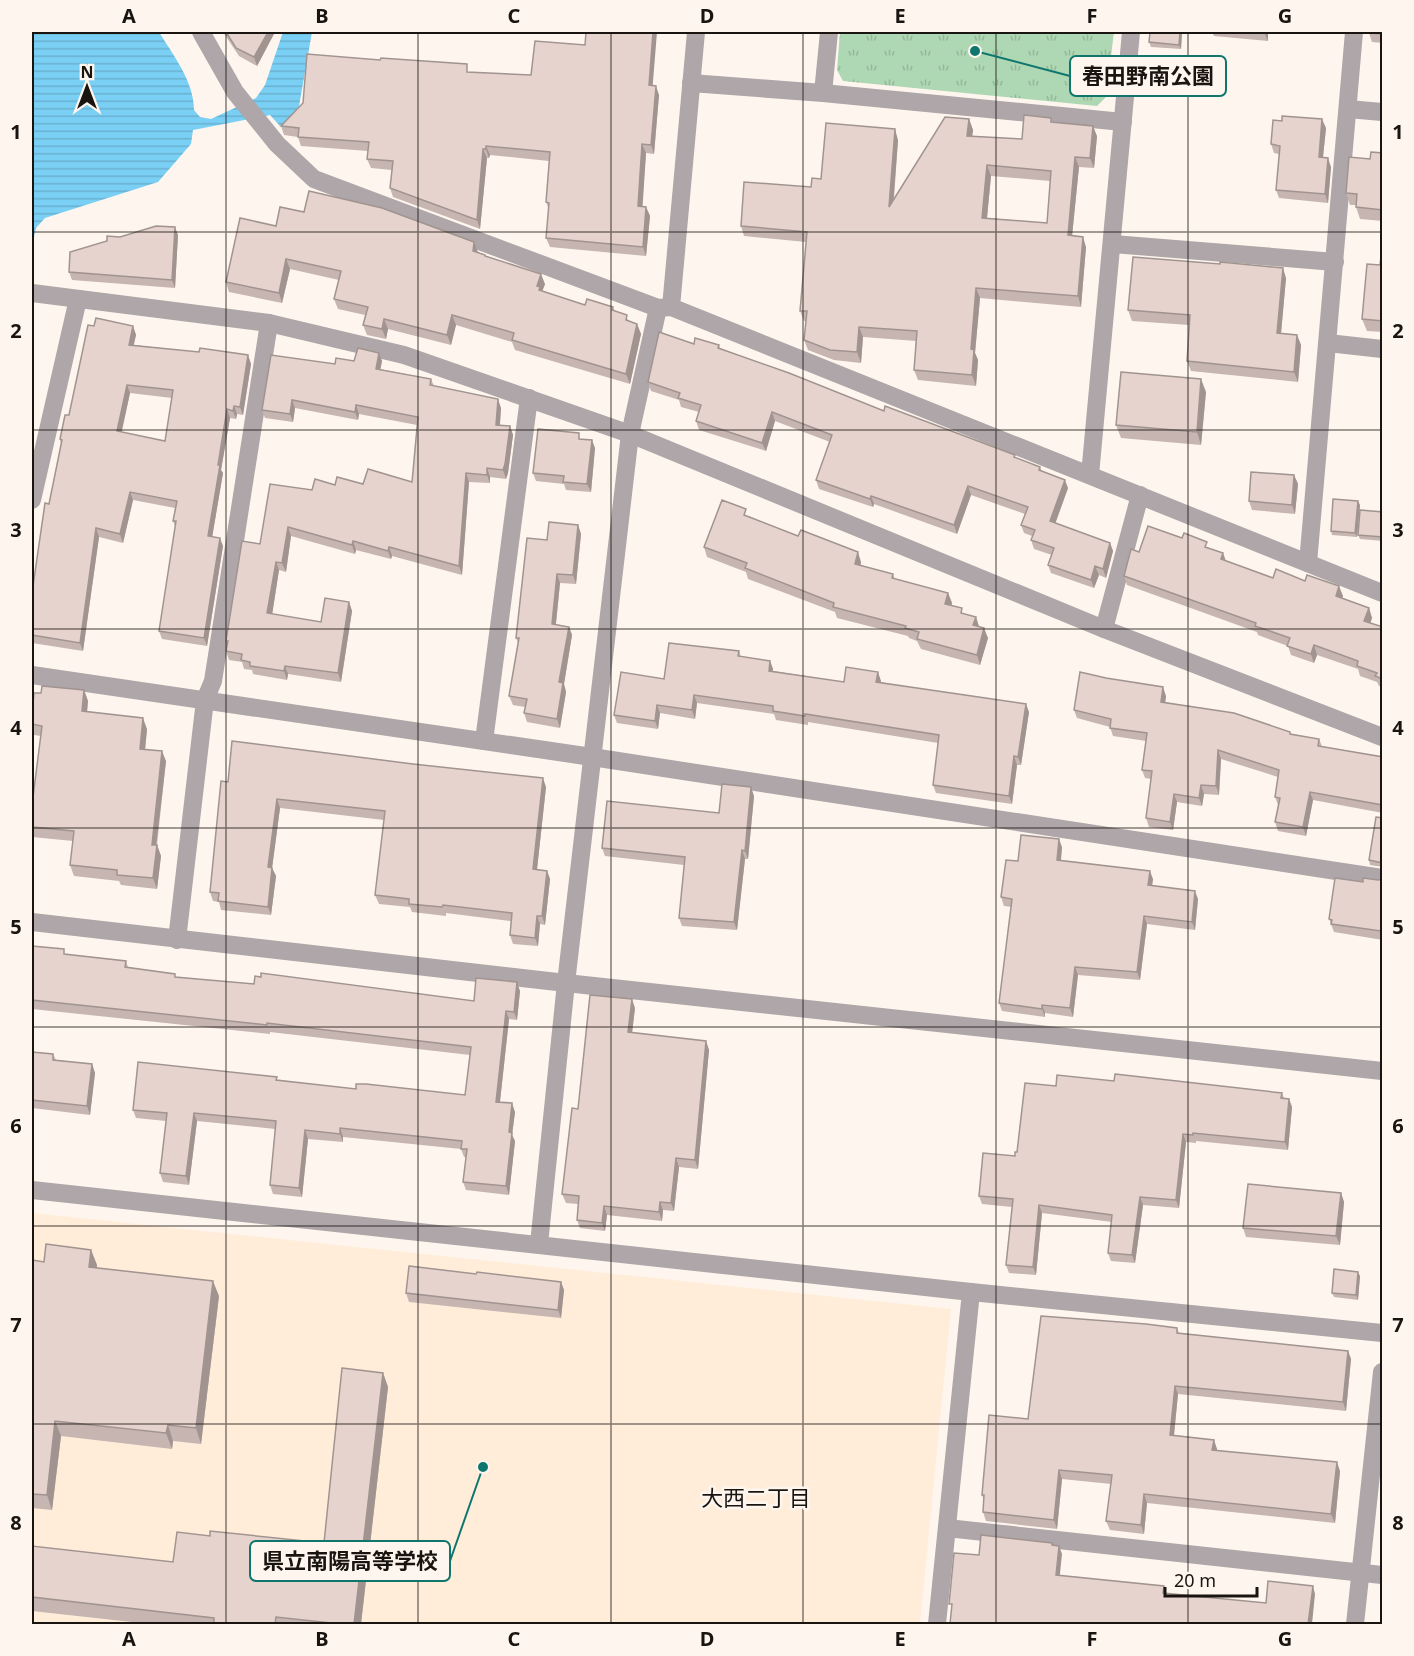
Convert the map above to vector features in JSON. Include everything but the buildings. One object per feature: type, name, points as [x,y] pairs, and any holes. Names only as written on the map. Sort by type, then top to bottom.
[{"type":"street","points":[[201,32],[235,92],[277,144],[314,179],[665,308],[1383,593]]},
{"type":"street","points":[[538,1244],[630,434],[665,308],[696,32]]},
{"type":"street","points":[[824,93],[829,32]]},
{"type":"street","points":[[1090,475],[1131,32]]},
{"type":"street","points":[[1308,563],[1354,32]]},
{"type":"street","points":[[691,83],[824,93],[1123,122]]},
{"type":"street","points":[[1348,109],[1383,112]]},
{"type":"street","points":[[1113,244],[1335,262]]},
{"type":"street","points":[[34,293],[269,322],[404,355],[630,434],[1104,629],[1383,737]]},
{"type":"street","points":[[32,500],[78,299]]},
{"type":"street","points":[[177,940],[205,700],[213,681],[269,322]]},
{"type":"street","points":[[1328,343],[1383,349]]},
{"type":"street","points":[[483,741],[529,398]]},
{"type":"street","points":[[1104,629],[1140,495]]},
{"type":"street","points":[[32,675],[592,757],[1383,878]]},
{"type":"street","points":[[32,922],[566,983],[1383,1071]]},
{"type":"street","points":[[32,1190],[971,1292],[1383,1333]]},
{"type":"street","points":[[937,1624],[971,1292]]},
{"type":"street","points":[[1355,1624],[1383,1372]]},
{"type":"street","points":[[947,1528],[1383,1575]]},
{"type":"shaded area","points":[[32,1213],[951,1309],[920,1624],[32,1624]]},
{"type":"green space","points":[[840,32],[1114,32],[1106,97],[1097,106],[843,81],[837,70]]},
{"type":"water","points":[[32,32],[159,32],[187,79],[194,110],[200,117],[211,119],[256,98],[265,85],[283,32],[312,32],[298,112],[280,126],[270,115],[193,130],[191,144],[158,182],[45,218],[36,228],[32,246]]},
{"type":"place","name":"春田野南公園","points":[[975,51]]},
{"type":"place","name":"県立南陽高等学校","points":[[483,1467]]},
{"type":"district","name":"大西二丁目","points":[[756,1497]]}]
